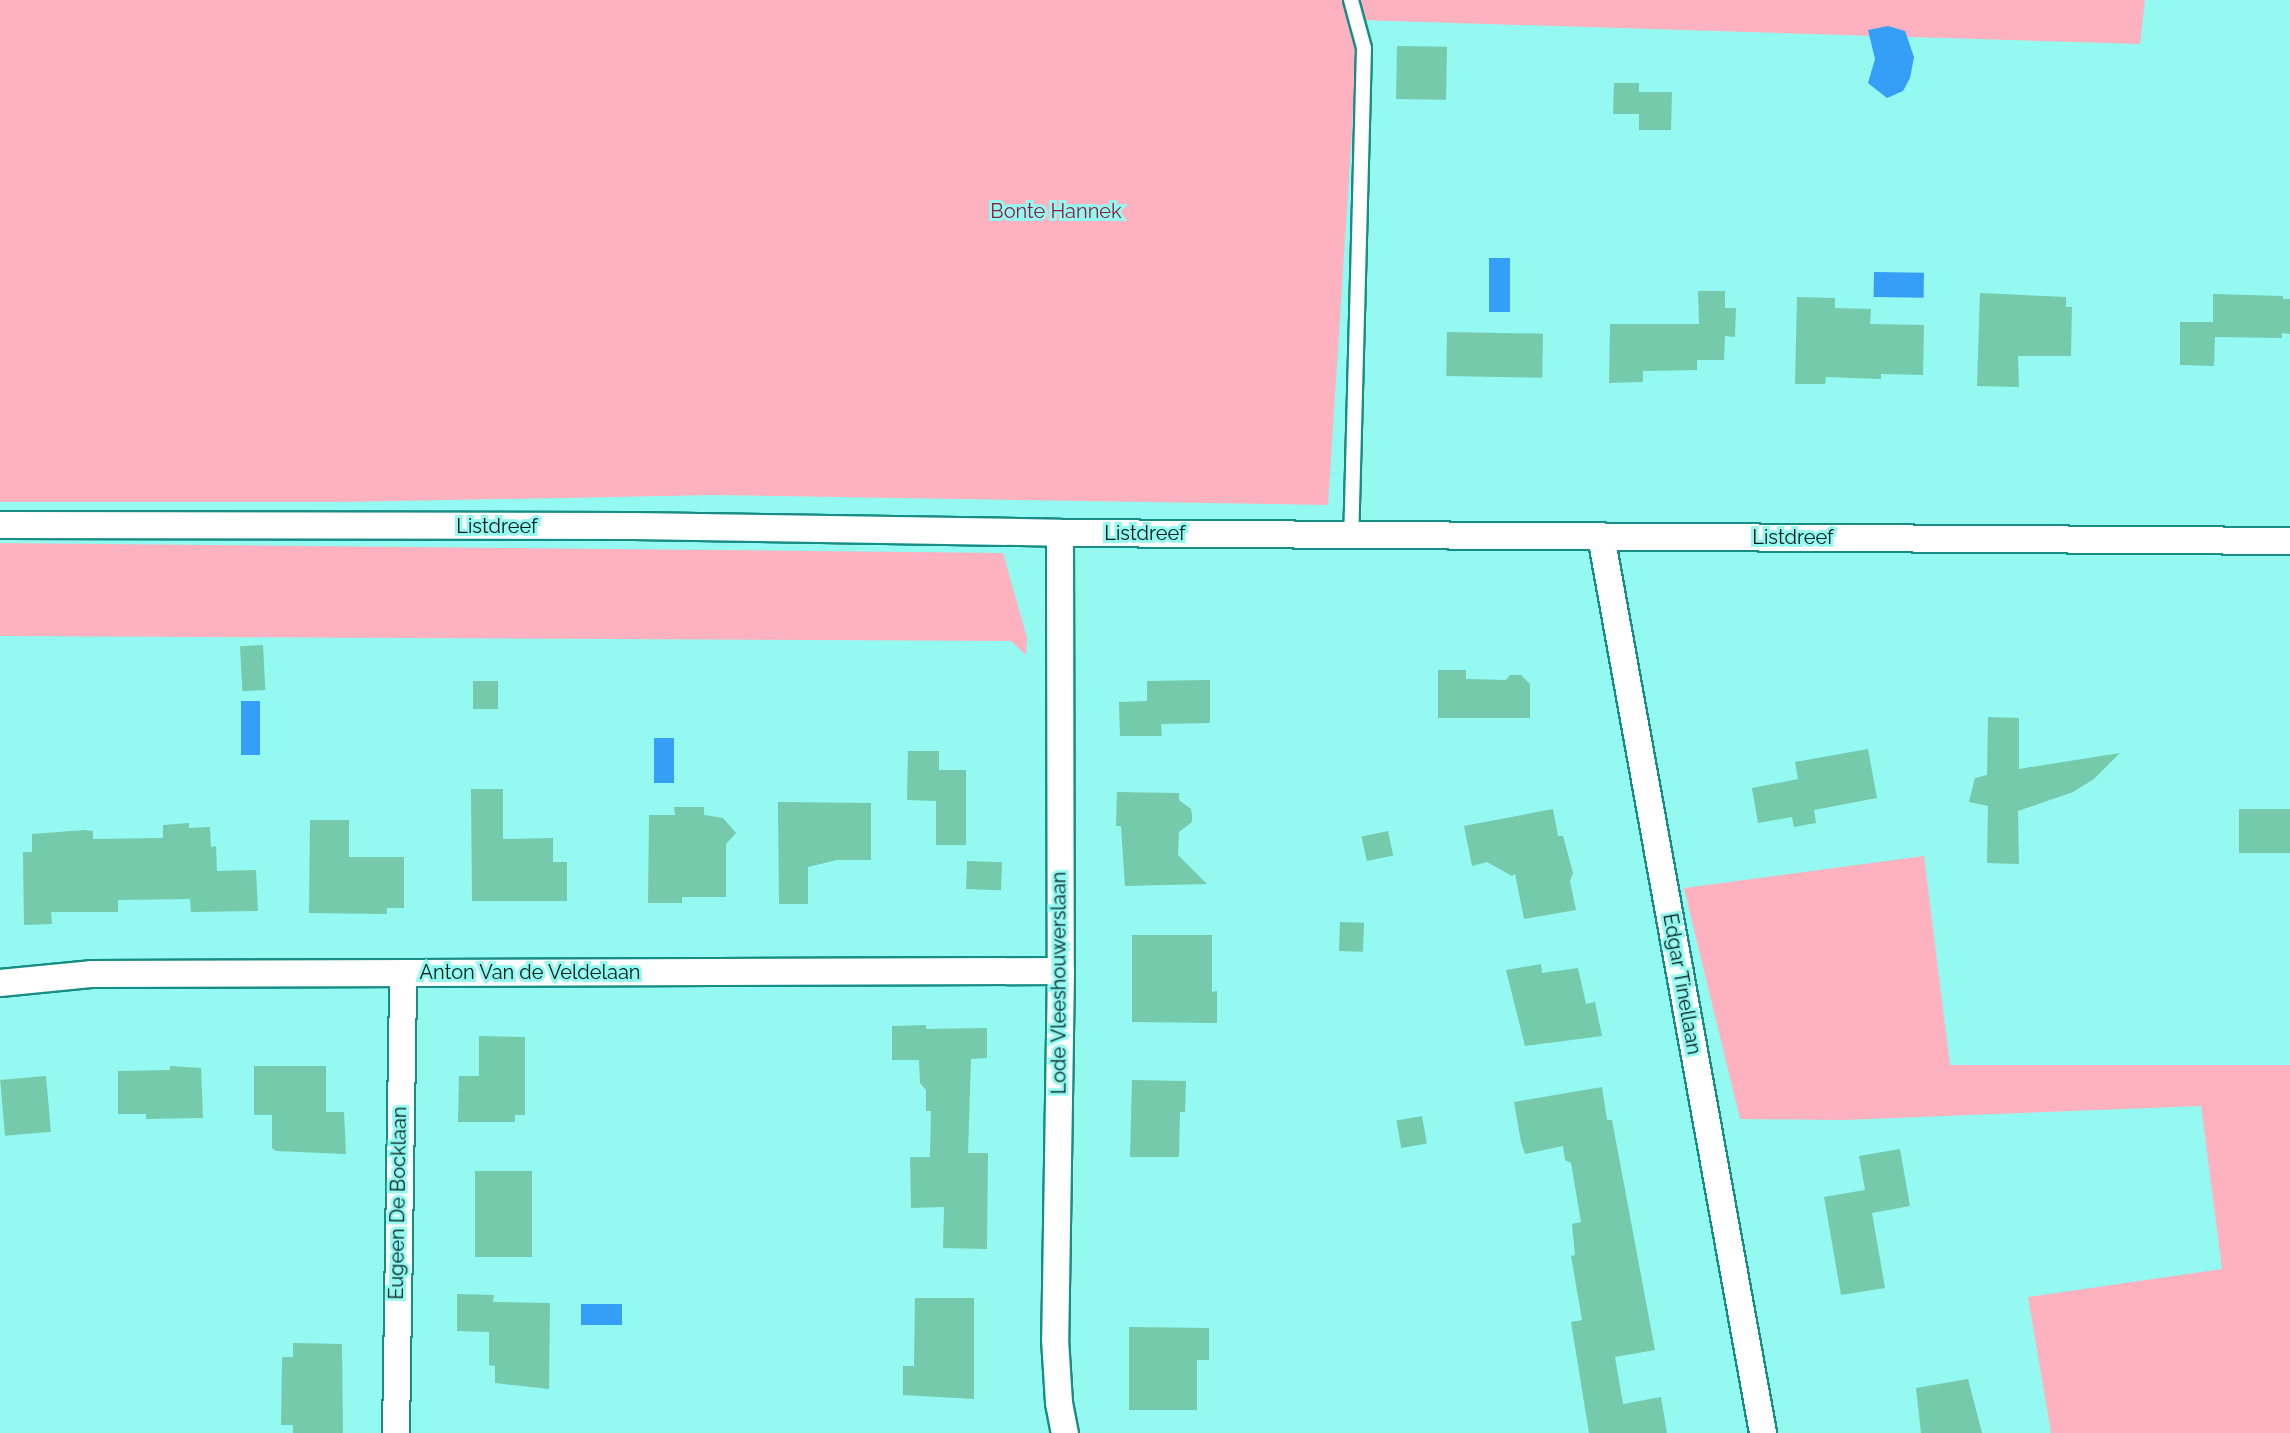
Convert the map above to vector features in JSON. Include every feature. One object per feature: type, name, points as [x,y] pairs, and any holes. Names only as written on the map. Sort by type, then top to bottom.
[{"type":"street","name":"Listdreef","points":[[0,525],[634,526],[1060,533],[2290,541]]},
{"type":"street","name":"Lode Vleeshouwerslaan","points":[[1060,533],[1061,971],[1055,1339],[1059,1403],[1065,1433]]},
{"type":"street","name":"Edgar Tinellaan","points":[[1601,536],[1763,1433]]},
{"type":"street","name":"Anton Van de Veldelaan","points":[[0,983],[91,974],[1061,971]]},
{"type":"street","name":"Eugeen De Bocklaan","points":[[396,1433],[403,973]]},
{"type":"lane","points":[[1351,0],[1364,48],[1351,534]]},
{"type":"green space","name":"Bonte Hannek","points":[[0,0],[2145,0],[2140,44],[1359,20],[1328,505],[714,495],[342,502],[0,502]]},
{"type":"green space","points":[[0,543],[1003,553],[1027,638],[1026,655],[1011,641],[0,636]]},
{"type":"green space","points":[[1924,856],[1950,1065],[2290,1065],[2290,1433],[2051,1433],[2028,1297],[2222,1269],[2201,1106],[1843,1120],[1740,1119],[1684,888]]},
{"type":"water","points":[[1888,26],[1905,31],[1914,57],[1910,78],[1903,91],[1887,98],[1868,83],[1875,59],[1868,30]]},
{"type":"water","points":[[1489,258],[1510,258],[1510,312],[1489,312]]},
{"type":"water","points":[[1874,272],[1924,273],[1924,298],[1874,297]]},
{"type":"water","points":[[241,701],[260,701],[260,755],[241,755]]},
{"type":"water","points":[[654,738],[674,738],[674,783],[654,783]]},
{"type":"water","points":[[581,1304],[622,1304],[622,1325],[581,1325]]},
{"type":"building","points":[[1397,46],[1447,47],[1446,100],[1396,99]]},
{"type":"building","points":[[1614,83],[1639,83],[1639,92],[1672,92],[1671,130],[1639,130],[1639,114],[1613,114]]},
{"type":"building","points":[[1698,291],[1725,291],[1725,308],[1736,308],[1735,337],[1725,336],[1724,360],[1697,360],[1697,370],[1643,371],[1643,382],[1609,383],[1610,324],[1699,324]]},
{"type":"building","points":[[1980,293],[2066,297],[2066,307],[2072,307],[2071,356],[2018,356],[2019,387],[1977,386]]},
{"type":"building","points":[[2213,294],[2283,296],[2283,299],[2290,299],[2290,334],[2282,333],[2282,338],[2215,337],[2214,366],[2180,365],[2180,322],[2213,322]]},
{"type":"building","points":[[1797,297],[1835,298],[1835,308],[1871,309],[1870,324],[1924,325],[1923,375],[1881,374],[1881,379],[1826,377],[1825,384],[1795,384]]},
{"type":"building","points":[[1447,332],[1543,334],[1542,378],[1446,376]]},
{"type":"building","points":[[263,645],[265,690],[242,691],[240,646]]},
{"type":"building","points":[[1438,670],[1466,670],[1466,679],[1506,680],[1510,675],[1521,675],[1530,684],[1530,718],[1438,718]]},
{"type":"building","points":[[1210,680],[1210,723],[1161,724],[1162,736],[1120,736],[1119,702],[1147,701],[1147,681]]},
{"type":"building","points":[[473,681],[498,681],[498,709],[473,709]]},
{"type":"building","points":[[1988,717],[2019,718],[2019,769],[2120,753],[2094,779],[2073,792],[2018,811],[2019,864],[1987,863],[1988,806],[1969,802],[1975,778],[1987,775]]},
{"type":"building","points":[[1868,749],[1877,798],[1814,810],[1816,823],[1794,827],[1792,817],[1758,823],[1752,788],[1798,779],[1795,762]]},
{"type":"building","points":[[908,751],[939,751],[939,770],[966,770],[966,845],[936,845],[936,801],[907,800]]},
{"type":"building","points":[[471,789],[503,789],[503,839],[553,838],[553,862],[567,862],[567,901],[472,901]]},
{"type":"building","points":[[1117,792],[1179,793],[1179,800],[1191,809],[1192,822],[1179,832],[1178,855],[1207,884],[1125,886],[1121,826],[1116,826]]},
{"type":"building","points":[[778,802],[871,803],[871,860],[837,860],[808,867],[808,904],[779,904]]},
{"type":"building","points":[[674,807],[704,807],[704,815],[723,818],[736,833],[726,844],[726,897],[682,897],[682,903],[648,903],[649,815],[675,815]]},
{"type":"building","points":[[1553,809],[1558,836],[1563,836],[1573,873],[1570,881],[1576,910],[1524,919],[1515,874],[1512,876],[1487,862],[1472,866],[1464,826]]},
{"type":"building","points":[[2239,809],[2290,809],[2290,853],[2239,853]]},
{"type":"building","points":[[310,820],[349,820],[349,857],[404,857],[404,908],[387,908],[387,914],[309,913]]},
{"type":"building","points":[[189,823],[189,828],[210,827],[211,847],[216,846],[217,871],[256,870],[258,911],[191,912],[190,899],[118,900],[118,912],[51,912],[52,924],[24,925],[23,852],[32,852],[32,834],[85,830],[93,831],[93,839],[163,838],[163,825]]},
{"type":"building","points":[[1388,831],[1393,855],[1367,861],[1362,837]]},
{"type":"building","points":[[967,861],[1002,862],[1001,890],[966,889]]},
{"type":"building","points":[[1340,922],[1364,923],[1363,952],[1339,951]]},
{"type":"building","points":[[1132,935],[1212,935],[1212,992],[1217,991],[1217,1023],[1132,1022]]},
{"type":"building","points":[[1541,964],[1542,973],[1578,968],[1586,1004],[1595,1002],[1602,1036],[1525,1046],[1506,970]]},
{"type":"building","points":[[926,1025],[926,1029],[987,1028],[987,1058],[971,1059],[968,1153],[988,1153],[987,1249],[943,1248],[944,1207],[911,1208],[910,1157],[930,1157],[931,1111],[926,1111],[926,1090],[920,1083],[919,1060],[892,1060],[892,1026]]},
{"type":"building","points":[[479,1036],[525,1037],[525,1115],[515,1115],[515,1122],[458,1122],[459,1076],[479,1076]]},
{"type":"building","points":[[170,1066],[201,1068],[203,1118],[146,1119],[146,1114],[118,1114],[118,1071],[170,1070]]},
{"type":"building","points":[[254,1066],[326,1066],[326,1112],[344,1112],[346,1154],[276,1151],[272,1148],[272,1115],[254,1115]]},
{"type":"building","points":[[46,1076],[51,1132],[5,1136],[0,1080]]},
{"type":"building","points":[[1132,1080],[1186,1081],[1185,1112],[1180,1112],[1179,1157],[1130,1157]]},
{"type":"building","points":[[1602,1087],[1607,1120],[1612,1120],[1655,1350],[1615,1357],[1623,1404],[1661,1397],[1667,1433],[1589,1433],[1571,1322],[1582,1320],[1571,1256],[1575,1255],[1572,1224],[1581,1222],[1571,1163],[1565,1160],[1563,1146],[1525,1154],[1521,1142],[1514,1102]]},
{"type":"building","points":[[1422,1116],[1427,1144],[1401,1148],[1396,1121]]},
{"type":"building","points":[[1900,1149],[1910,1206],[1872,1213],[1885,1288],[1841,1295],[1824,1197],[1865,1190],[1859,1156]]},
{"type":"building","points":[[475,1171],[532,1171],[532,1257],[475,1257]]},
{"type":"building","points":[[457,1294],[494,1295],[493,1302],[550,1303],[549,1389],[495,1383],[495,1366],[489,1365],[489,1332],[457,1331]]},
{"type":"building","points":[[915,1298],[974,1298],[974,1399],[903,1395],[903,1366],[914,1366]]},
{"type":"building","points":[[1129,1327],[1209,1328],[1209,1360],[1197,1360],[1197,1410],[1129,1410]]},
{"type":"building","points":[[293,1343],[342,1344],[343,1433],[293,1433],[293,1425],[281,1425],[282,1357],[293,1357]]},
{"type":"building","points":[[1968,1379],[1982,1433],[1921,1433],[1916,1388]]}]
